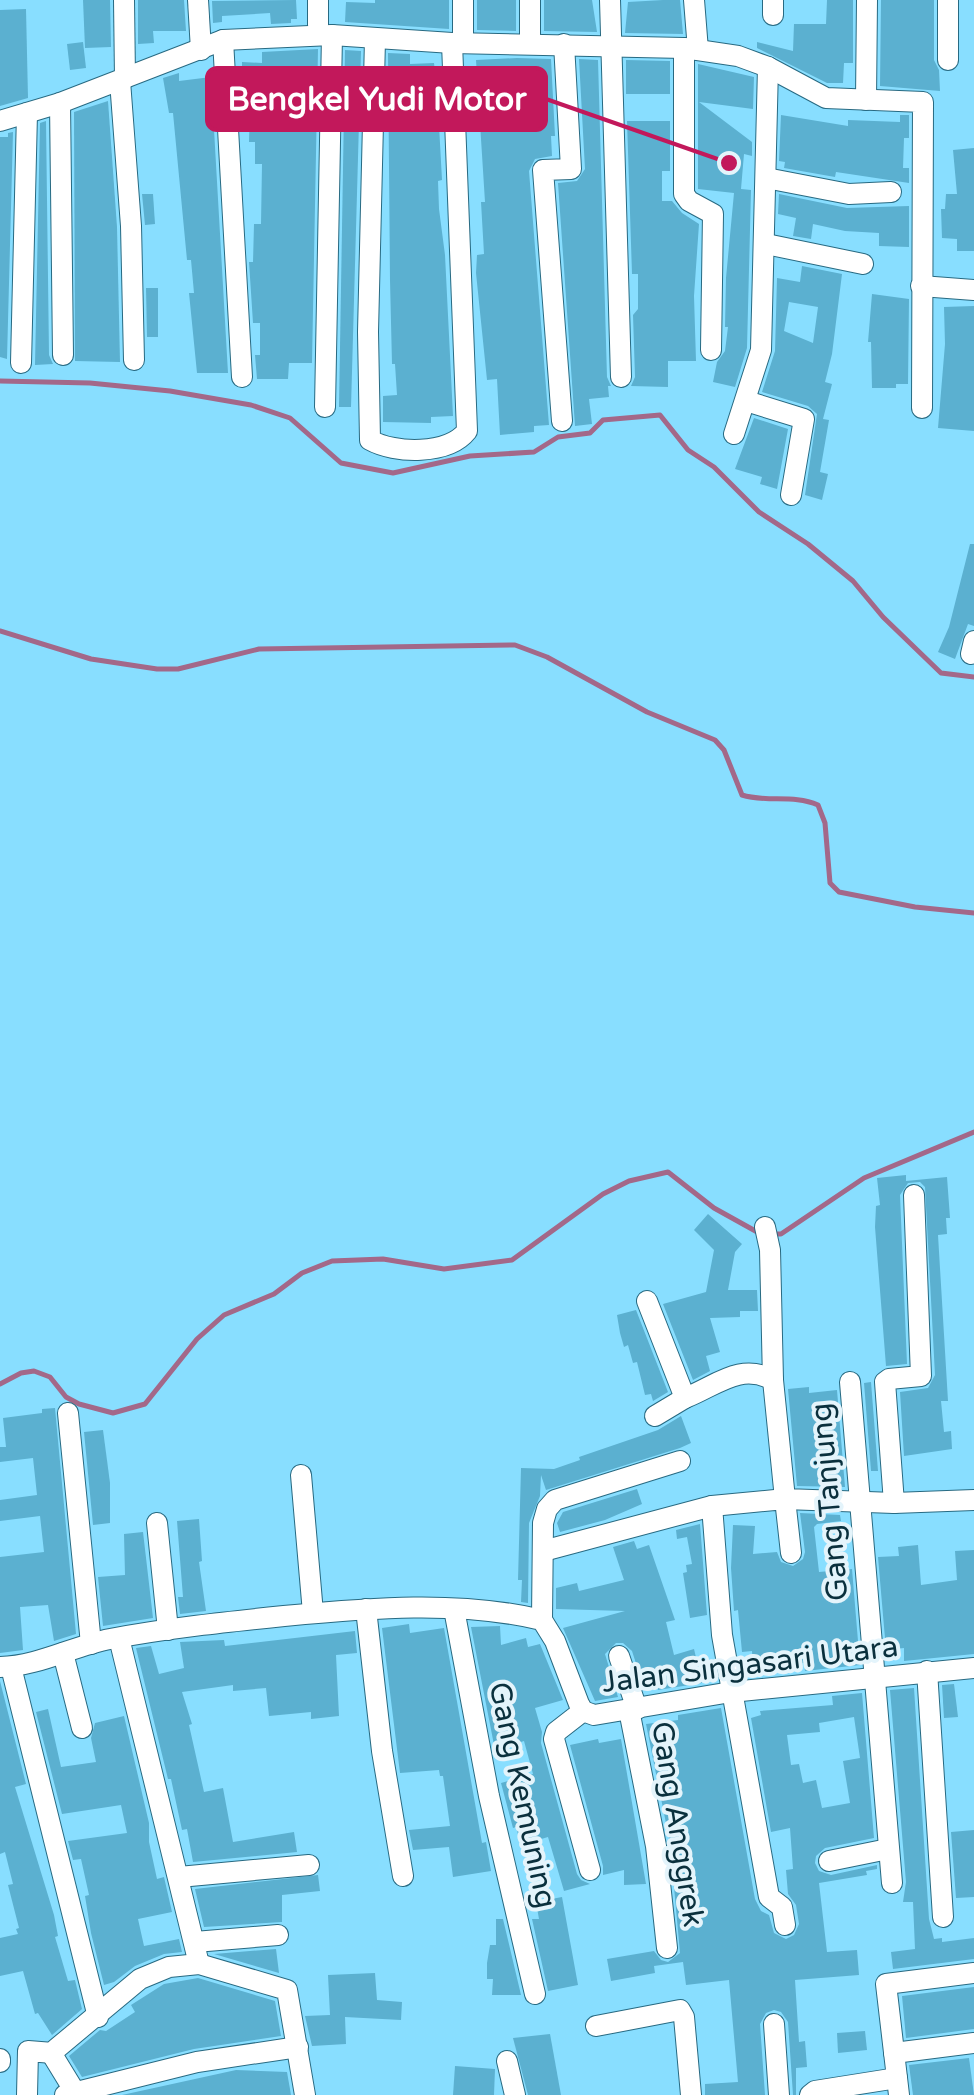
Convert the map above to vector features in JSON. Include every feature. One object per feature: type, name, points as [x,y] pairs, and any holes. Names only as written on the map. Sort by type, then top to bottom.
[{"type":"street","points":[[124,0],[122,79],[134,360]]},
{"type":"street","points":[[198,0],[201,50]]},
{"type":"street","points":[[318,0],[325,30],[325,406]]},
{"type":"street","points":[[375,39],[368,332],[370,440],[382,446],[426,449],[456,442],[467,431],[458,43],[463,0]]},
{"type":"street","points":[[530,0],[530,42]]},
{"type":"street","points":[[610,0],[621,377]]},
{"type":"street","points":[[694,0],[684,194],[713,214],[711,350]]},
{"type":"street","points":[[866,100],[867,0]]},
{"type":"street","points":[[948,0],[948,60]]},
{"type":"street","points":[[0,121],[60,103],[223,40],[325,30],[375,39],[691,49],[738,56],[768,67],[820,96],[918,101],[924,105],[922,408]]},
{"type":"street","points":[[223,40],[242,377]]},
{"type":"street","points":[[562,421],[544,170],[571,168],[564,44]]},
{"type":"street","points":[[734,434],[762,350],[768,67]]},
{"type":"street","points":[[60,103],[63,355]]},
{"type":"street","points":[[21,363],[27,114]]},
{"type":"street","points":[[766,178],[849,194],[891,192]]},
{"type":"street","points":[[766,244],[863,264]]},
{"type":"street","points":[[921,286],[974,290]]},
{"type":"street","points":[[746,401],[804,419],[791,495]]},
{"type":"street","points":[[894,1503],[885,1382],[921,1376],[914,1195]]},
{"type":"street","points":[[765,1226],[770,1250],[773,1380],[791,1553]]},
{"type":"street","points":[[648,1301],[685,1398]]},
{"type":"street","points":[[655,1416],[740,1373],[760,1373],[773,1380]]},
{"type":"street","name":"Gang Tanjung","points":[[850,1382],[892,1882]]},
{"type":"street","points":[[68,1413],[91,1644]]},
{"type":"street","points":[[98,2017],[6,1667],[119,1638],[313,1614],[454,1608],[542,1620],[545,1513],[555,1500],[680,1461]]},
{"type":"street","points":[[301,1475],[313,1614]]},
{"type":"street","points":[[543,1551],[712,1506],[785,1498],[894,1503],[974,1500]]},
{"type":"street","points":[[712,1506],[722,1635],[769,1897],[782,1907],[784,1924]]},
{"type":"street","points":[[157,1523],[168,1630]]},
{"type":"street","name":"Gang Kemuning","points":[[454,1608],[489,1796],[535,1994]]},
{"type":"street","points":[[366,1610],[382,1751],[403,1876]]},
{"type":"street","name":"Jalan Singasari Utara","points":[[542,1620],[583,1711],[594,1715],[732,1692],[974,1668]]},
{"type":"street","points":[[119,1638],[198,1964]]},
{"type":"street","points":[[63,1652],[82,1728]]},
{"type":"street","name":"Gang Anggrek","points":[[619,1656],[633,1709],[656,1846],[667,1948]]},
{"type":"street","points":[[927,1671],[943,1917]]},
{"type":"street","points":[[583,1711],[556,1732],[554,1739],[590,1870]]},
{"type":"street","points":[[828,1861],[888,1849]]},
{"type":"street","points":[[179,1877],[308,1865]]},
{"type":"street","points":[[194,1942],[278,1935]]},
{"type":"street","points":[[27,2095],[30,2050],[53,2053],[154,1972],[198,1964],[287,1990],[305,2095]]},
{"type":"street","points":[[810,2095],[898,2087],[886,1984],[974,1973]]},
{"type":"street","points":[[596,2026],[680,2010],[684,2016],[692,2095]]},
{"type":"street","points":[[774,2024],[779,2095]]},
{"type":"street","points":[[894,2053],[974,2043]]},
{"type":"street","points":[[53,2053],[69,2093],[197,2062],[298,2047]]},
{"type":"street","points":[[506,2061],[515,2095]]},
{"type":"building","points":[[83,0],[110,0],[111,47],[85,48]]},
{"type":"building","points":[[138,0],[184,0],[186,31],[153,31],[154,43],[138,44]]},
{"type":"building","points":[[296,0],[297,19],[291,19],[291,23],[271,24],[270,13],[222,16],[222,22],[213,23],[212,1]]},
{"type":"building","points":[[449,0],[449,29],[345,22],[346,2]]},
{"type":"building","points":[[477,0],[516,0],[516,31],[477,30]]},
{"type":"building","points":[[544,0],[592,0],[597,32],[544,31]]},
{"type":"building","points":[[680,0],[683,34],[625,33],[628,2]]},
{"type":"building","points":[[827,0],[853,0],[853,63],[844,63],[843,83],[827,83],[757,48],[757,42],[793,51],[794,24],[826,24]]},
{"type":"building","points":[[881,0],[934,0],[934,60],[939,70],[940,91],[880,86]]},
{"type":"building","points":[[26,9],[28,98],[0,106],[0,10]]},
{"type":"building","points":[[83,42],[86,68],[70,70],[67,44]]},
{"type":"building","points":[[318,49],[312,363],[289,363],[288,379],[257,379],[255,355],[260,355],[260,323],[253,323],[249,262],[253,262],[254,224],[261,224],[262,164],[255,164],[255,142],[249,142],[250,107],[242,107],[242,62],[262,63],[262,52]]},
{"type":"building","points":[[345,50],[361,51],[351,407],[339,407]]},
{"type":"building","points":[[388,53],[410,54],[410,64],[434,63],[453,416],[431,417],[431,423],[383,422],[383,396],[397,395],[392,364]]},
{"type":"building","points":[[551,59],[555,136],[551,136],[552,156],[535,159],[529,171],[549,425],[534,426],[534,432],[500,435],[497,379],[487,380],[476,273],[477,255],[484,254],[481,202],[485,202],[476,60]]},
{"type":"building","points":[[579,59],[598,60],[607,377],[611,386],[609,397],[589,399],[592,424],[575,426],[558,183],[577,181],[585,169]]},
{"type":"building","points":[[626,60],[670,61],[670,94],[626,94]]},
{"type":"building","points":[[698,64],[754,77],[753,109],[699,102],[752,142],[752,156],[744,154],[741,189],[751,190],[747,348],[735,387],[713,382],[717,362],[725,351],[728,327],[726,278],[734,193],[698,189]]},
{"type":"building","points":[[179,73],[179,81],[211,77],[228,373],[197,373],[189,293],[194,293],[191,260],[187,260],[173,113],[169,113],[163,78]]},
{"type":"building","points":[[108,101],[117,227],[120,362],[75,361],[74,112]]},
{"type":"building","points":[[781,115],[848,126],[848,120],[900,122],[900,115],[909,115],[903,168],[909,168],[909,183],[784,168],[785,162],[779,161]]},
{"type":"building","points":[[46,121],[49,355],[53,364],[35,365],[40,123]]},
{"type":"building","points":[[627,121],[670,121],[670,171],[662,171],[662,201],[672,201],[699,224],[694,296],[696,361],[668,361],[668,387],[631,386],[635,377],[633,315],[638,309],[638,274],[632,274]]},
{"type":"building","points":[[13,132],[7,359],[0,357],[0,137]]},
{"type":"building","points":[[974,148],[974,251],[957,251],[957,239],[942,238],[941,209],[945,209],[946,194],[957,194],[953,150]]},
{"type":"building","points":[[142,194],[153,194],[155,224],[145,225]]},
{"type":"building","points":[[779,194],[847,208],[909,206],[909,247],[879,246],[879,233],[813,224],[811,239],[793,236],[796,218],[778,214]]},
{"type":"building","points":[[802,266],[842,274],[825,382],[832,384],[823,419],[829,420],[820,472],[828,474],[822,500],[805,495],[817,414],[808,406],[762,392],[775,351],[777,278],[800,282]],"holes":[[[789,302],[818,307],[813,343],[784,331]]]},
{"type":"building","points":[[146,288],[158,288],[158,337],[147,337]]},
{"type":"building","points":[[872,294],[909,299],[908,384],[896,384],[896,388],[872,388],[868,342]]},
{"type":"building","points":[[974,306],[974,431],[938,428],[944,307]]},
{"type":"building","points":[[754,418],[788,429],[777,489],[760,484],[762,477],[735,469]]},
{"type":"building","points":[[970,544],[974,544],[974,626],[968,624],[955,659],[938,652],[949,627]]},
{"type":"building","points":[[906,1175],[906,1181],[947,1177],[950,1218],[946,1218],[947,1234],[938,1235],[948,1401],[941,1401],[944,1432],[951,1431],[952,1449],[904,1456],[900,1392],[928,1388],[935,1375],[925,1187],[920,1182],[908,1183],[900,1195],[907,1364],[886,1366],[875,1227],[876,1206],[880,1205],[877,1178]]},
{"type":"building","points":[[708,1214],[742,1244],[735,1252],[728,1290],[757,1290],[758,1311],[740,1311],[740,1317],[710,1318],[720,1352],[706,1356],[710,1371],[693,1380],[663,1304],[706,1292],[714,1250],[694,1230]]},
{"type":"building","points":[[636,1310],[668,1392],[653,1401],[651,1394],[645,1395],[637,1362],[633,1363],[620,1333],[617,1315]]},
{"type":"building","points":[[871,1382],[878,1471],[871,1471],[864,1383]]},
{"type":"building","points":[[809,1387],[809,1393],[837,1390],[845,1487],[797,1486],[788,1389]]},
{"type":"building","points":[[55,1408],[76,1634],[54,1641],[48,1605],[20,1607],[23,1650],[0,1653],[0,1557],[44,1552],[40,1516],[0,1521],[0,1500],[37,1495],[33,1458],[0,1462],[0,1447],[6,1447],[3,1418]]},
{"type":"building","points":[[681,1416],[691,1443],[680,1448],[546,1490],[541,1475],[540,1496],[529,1523],[528,1603],[521,1602],[521,1468],[554,1469],[658,1430]]},
{"type":"building","points":[[103,1430],[110,1483],[110,1523],[93,1525],[84,1432]]},
{"type":"building","points":[[637,1489],[642,1504],[605,1520],[560,1532],[557,1523],[563,1512]]},
{"type":"building","points":[[800,1513],[840,1515],[841,1521],[814,1527],[819,1572],[852,1569],[860,1665],[805,1671],[804,1663],[753,1668],[752,1651],[742,1652],[738,1610],[734,1611],[733,1525],[755,1526],[753,1554],[777,1552],[781,1562],[793,1566],[803,1559],[805,1552]]},
{"type":"building","points":[[199,1519],[199,1562],[206,1611],[180,1614],[178,1597],[183,1597],[177,1521]]},
{"type":"building","points":[[700,1524],[707,1615],[690,1618],[683,1573],[687,1572],[686,1565],[692,1564],[687,1537],[677,1539],[676,1530]]},
{"type":"building","points":[[143,1532],[153,1618],[103,1626],[98,1577],[125,1575],[124,1534]]},
{"type":"building","points":[[634,1541],[637,1549],[649,1545],[675,1620],[666,1622],[674,1655],[694,1649],[702,1683],[658,1690],[657,1685],[644,1688],[632,1651],[623,1643],[616,1643],[605,1654],[618,1697],[595,1701],[563,1628],[625,1611],[556,1609],[556,1588],[577,1583],[579,1591],[624,1580],[613,1547]]},
{"type":"building","points":[[918,1545],[921,1585],[957,1580],[955,1551],[974,1550],[974,1654],[904,1661],[904,1648],[886,1650],[878,1557],[899,1556],[898,1547]]},
{"type":"building","points":[[409,1624],[410,1633],[444,1628],[482,1843],[486,1842],[491,1871],[453,1877],[449,1847],[413,1850],[409,1830],[450,1826],[439,1770],[400,1773],[382,1628]]},
{"type":"building","points":[[500,1626],[501,1645],[526,1638],[528,1647],[540,1644],[563,1700],[535,1708],[577,1874],[590,1884],[564,1891],[548,1837],[521,1845],[516,1827],[513,1828],[501,1783],[533,1774],[524,1741],[495,1750],[471,1627]]},
{"type":"building","points":[[355,1631],[357,1653],[336,1655],[339,1716],[311,1719],[311,1712],[269,1716],[266,1688],[233,1691],[233,1685],[182,1692],[204,1792],[223,1788],[233,1842],[294,1832],[297,1852],[193,1862],[136,1648],[151,1646],[159,1674],[184,1668],[180,1642],[224,1640],[225,1646]]},
{"type":"building","points":[[0,1681],[26,1784],[15,1787],[54,1915],[58,1936],[55,1937],[68,1981],[75,1980],[82,2009],[52,2035],[35,2014],[23,1971],[0,1976],[0,1938],[18,1934],[19,1928],[8,1885],[13,1884],[5,1852],[0,1854]]},
{"type":"building","points":[[954,1684],[958,1717],[944,1718],[942,1685]]},
{"type":"building","points":[[914,1688],[929,1919],[934,1939],[942,1938],[942,1942],[974,1938],[974,1959],[893,1969],[891,1952],[915,1949],[913,1902],[903,1902],[906,1882],[890,1690]]},
{"type":"building","points":[[862,1693],[874,1838],[825,1848],[816,1856],[815,1863],[819,1871],[831,1875],[877,1865],[877,1869],[866,1871],[867,1875],[819,1883],[827,1952],[857,1950],[859,1975],[795,1980],[799,2042],[805,2041],[807,2067],[796,2068],[796,2095],[788,2022],[781,2012],[774,2010],[766,2013],[760,2024],[765,2095],[705,2095],[705,2084],[738,2082],[729,1980],[686,1985],[683,1962],[654,1966],[655,1973],[611,1981],[607,1959],[654,1951],[668,1962],[680,1953],[670,1843],[646,1724],[721,1708],[755,1899],[761,1911],[769,1915],[774,1933],[786,1939],[794,1935],[799,1924],[796,1905],[788,1894],[786,1870],[793,1869],[790,1828],[771,1832],[751,1718],[761,1715],[760,1711],[833,1705],[832,1696]],"holes":[[[854,1717],[860,1758],[843,1761],[850,1803],[822,1808],[816,1780],[803,1783],[799,1764],[791,1765],[787,1735],[820,1732],[819,1723]]]},
{"type":"building","points":[[48,1709],[61,1767],[96,1762],[91,1738],[95,1723],[124,1716],[149,1823],[157,1879],[164,1877],[172,1912],[138,1919],[144,1946],[179,1939],[182,1952],[164,1954],[135,1966],[104,1985],[91,1933],[85,1896],[89,1895],[81,1859],[73,1860],[68,1841],[127,1833],[121,1805],[62,1814],[36,1712]]},
{"type":"building","points":[[598,1739],[599,1743],[621,1739],[646,1884],[624,1885],[624,1870],[603,1875],[570,1745]]},
{"type":"building","points":[[974,1830],[974,1897],[956,1898],[951,1832]]},
{"type":"building","points":[[318,1875],[320,1891],[282,1895],[282,1922],[204,1927],[195,1889]]},
{"type":"building","points":[[562,1897],[578,1985],[548,1991],[532,1919],[539,1919],[536,1902]]},
{"type":"building","points":[[496,1919],[503,1919],[521,1995],[492,1995],[493,1979],[487,1979],[487,1963],[490,1945],[496,1945]]},
{"type":"building","points":[[276,1949],[279,1973],[214,1954]]},
{"type":"building","points":[[375,1973],[377,2000],[402,2002],[401,2020],[345,2017],[346,2044],[312,2046],[305,2016],[330,2015],[328,1975]]},
{"type":"building","points":[[198,1978],[275,2001],[281,2036],[194,2049],[82,2077],[69,2056],[100,2030],[106,2031],[135,2012],[131,2005],[164,1984]]},
{"type":"building","points":[[974,1987],[974,2029],[906,2038],[902,1996]]},
{"type":"building","points":[[865,2031],[867,2050],[838,2053],[837,2033]]},
{"type":"building","points":[[550,2034],[561,2095],[528,2095],[513,2038]]},
{"type":"building","points":[[969,2058],[974,2095],[913,2095],[909,2065]]},
{"type":"building","points":[[455,2066],[495,2069],[494,2095],[453,2095]]},
{"type":"building","points":[[236,2070],[287,2072],[291,2095],[122,2095]]},
{"type":"waterway","points":[[0,381],[90,383],[251,405],[290,418],[341,463],[393,473],[470,456],[534,452],[558,437],[590,433],[603,420],[660,415],[688,450],[714,467],[759,512],[808,544],[853,581],[883,617],[941,673],[974,677]]},
{"type":"waterway","points":[[0,631],[91,659],[157,669],[178,669],[259,649],[515,645],[547,657],[647,712],[715,740],[724,750],[742,795],[818,805],[825,823],[830,883],[839,892],[915,907],[974,913]]},
{"type":"waterway","points":[[770,1234],[781,1234],[864,1178],[974,1132]]},
{"type":"waterway","points":[[0,1384],[34,1371],[50,1377],[66,1397],[79,1404],[113,1413],[145,1404],[197,1339],[224,1315],[274,1294],[302,1273],[332,1261],[383,1259],[444,1269],[512,1260],[603,1194],[629,1181],[668,1172],[714,1208],[759,1233]]},
{"type":"place","name":"Bengkel Yudi Motor","points":[[729,163]]}]
